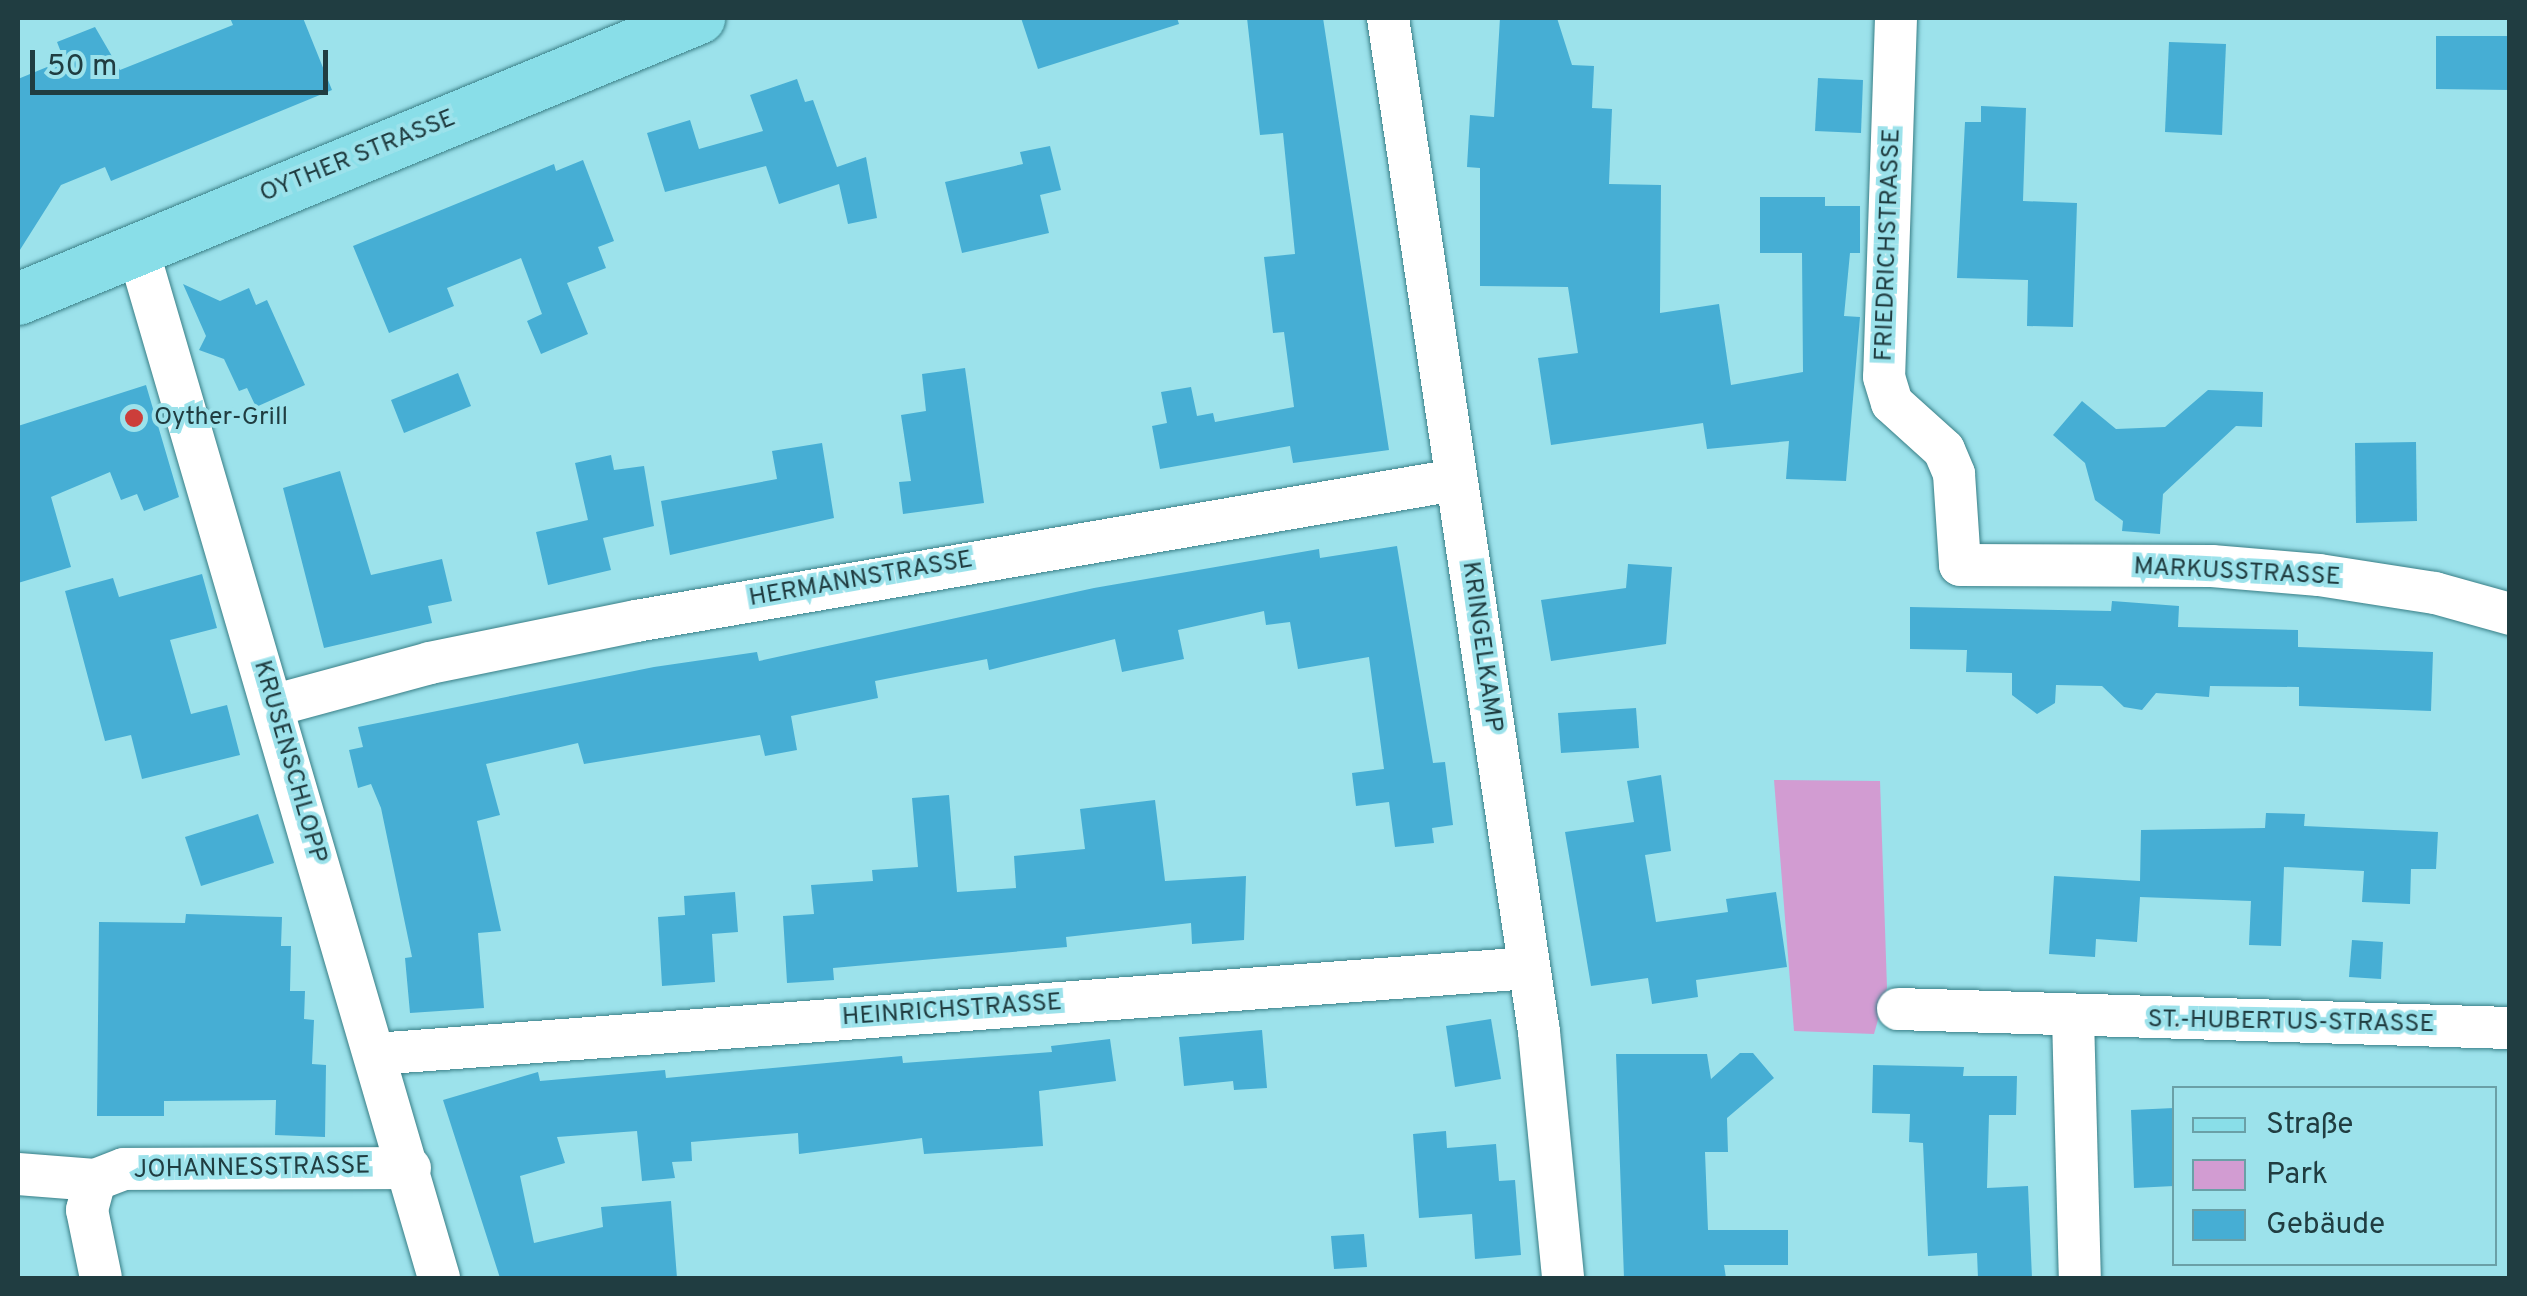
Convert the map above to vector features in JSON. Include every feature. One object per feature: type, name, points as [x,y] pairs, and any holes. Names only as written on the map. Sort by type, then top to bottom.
[{"type":"main road","name":"OYTHER STRASSE","points":[[18,298],[699,18]]},
{"type":"street","name":"KRINGELKAMP","points":[[1388,18],[1529,968],[1563,1278]]},
{"type":"street","name":"FRIEDRICHSTRASSE","points":[[1896,18],[1884,378],[1892,403],[1944,450],[1954,474],[1960,565]]},
{"type":"street","name":"KRUSENSCHLOPP","points":[[137,247],[410,1168],[439,1278]]},
{"type":"street","name":"HERMANNSTRASSE","points":[[272,706],[430,664],[636,620],[1455,480]]},
{"type":"street","name":"MARKUSSTRASSE","points":[[1960,565],[2212,566],[2319,575],[2435,593],[2510,614]]},
{"type":"street","name":"HEINRICHSTRASSE","points":[[375,1054],[1529,968]]},
{"type":"street","name":"ST.-HUBERTUS-STRASSE","points":[[1898,1009],[2510,1028]]},
{"type":"street","points":[[2073,1017],[2080,1278]]},
{"type":"street","name":"JOHANNESSTRASSE","points":[[18,1174],[95,1180],[124,1169],[410,1168]]},
{"type":"street","points":[[95,1180],[86,1210],[101,1278]]},
{"type":"green space","points":[[1774,780],[1880,781],[1887,988],[1874,1034],[1794,1031]]},
{"type":"building","points":[[230,18],[303,18],[332,90],[111,181],[105,167],[61,185],[18,253],[18,79],[64,60],[57,42],[95,27],[120,70],[233,25]]},
{"type":"building","points":[[1021,18],[1177,18],[1179,24],[1038,69]]},
{"type":"building","points":[[1247,18],[1323,18],[1389,450],[1293,463],[1290,446],[1160,469],[1152,426],[1167,423],[1161,392],[1191,387],[1197,416],[1213,413],[1215,422],[1294,407],[1284,332],[1273,333],[1264,257],[1295,254],[1283,133],[1260,135]]},
{"type":"building","points":[[1500,18],[1557,18],[1572,65],[1594,66],[1592,108],[1612,109],[1609,184],[1661,185],[1660,313],[1719,304],[1731,385],[1803,372],[1802,253],[1760,253],[1760,197],[1825,197],[1825,206],[1860,206],[1860,253],[1850,253],[1844,316],[1860,317],[1846,481],[1786,479],[1789,441],[1707,449],[1703,423],[1551,445],[1538,358],[1578,353],[1568,287],[1480,286],[1480,168],[1467,167],[1470,115],[1494,117]]},
{"type":"building","points":[[2436,36],[2510,36],[2510,90],[2436,89]]},
{"type":"building","points":[[2169,42],[2226,44],[2222,135],[2165,132]]},
{"type":"building","points":[[1818,78],[1863,80],[1861,133],[1815,131]]},
{"type":"building","points":[[797,79],[805,102],[813,100],[837,167],[866,157],[877,218],[848,224],[839,184],[779,204],[766,166],[665,192],[647,133],[690,120],[699,149],[763,131],[750,95]]},
{"type":"building","points":[[1981,106],[2026,108],[2023,201],[2077,203],[2073,327],[2027,326],[2028,280],[1957,278],[1965,122],[1981,122]]},
{"type":"building","points":[[1050,146],[1061,190],[1040,195],[1049,233],[962,253],[945,182],[1023,164],[1020,152]]},
{"type":"building","points":[[583,160],[614,241],[598,247],[606,268],[567,283],[588,334],[541,354],[527,321],[542,314],[521,258],[447,288],[454,306],[389,333],[353,246],[554,164],[556,171]]},
{"type":"building","points":[[183,284],[220,301],[249,288],[256,305],[267,300],[305,385],[256,407],[247,388],[239,391],[224,359],[199,350],[206,336]]},
{"type":"building","points":[[965,368],[984,503],[903,514],[899,482],[911,481],[901,415],[926,411],[922,374]]},
{"type":"building","points":[[458,373],[471,406],[404,433],[391,400]]},
{"type":"building","points":[[146,385],[179,497],[144,511],[137,494],[121,500],[110,472],[51,497],[71,567],[18,583],[18,426]]},
{"type":"building","points":[[2208,390],[2263,392],[2262,427],[2236,426],[2163,494],[2160,534],[2122,531],[2123,521],[2095,500],[2085,463],[2053,435],[2082,401],[2116,429],[2165,427]]},
{"type":"building","points":[[2416,442],[2417,521],[2356,523],[2355,443]]},
{"type":"building","points":[[822,443],[834,518],[670,555],[661,501],[777,479],[772,451]]},
{"type":"building","points":[[611,455],[614,470],[644,466],[654,526],[603,538],[611,570],[548,585],[536,532],[588,520],[575,463]]},
{"type":"building","points":[[340,471],[371,575],[442,559],[452,601],[428,606],[432,623],[324,648],[283,488]]},
{"type":"building","points":[[1397,546],[1433,763],[1445,762],[1453,825],[1432,828],[1434,843],[1395,847],[1389,802],[1356,806],[1352,773],[1384,769],[1369,657],[1298,669],[1290,622],[1266,625],[1264,611],[1178,630],[1184,659],[1122,672],[1115,639],[989,670],[987,659],[875,681],[878,698],[791,716],[797,750],[765,756],[760,735],[584,764],[578,743],[486,764],[500,815],[477,821],[501,931],[478,933],[484,1008],[410,1013],[405,958],[412,957],[381,808],[371,784],[358,788],[349,750],[363,747],[358,727],[654,667],[757,652],[759,661],[1094,588],[1319,549],[1320,558]]},
{"type":"building","points":[[1628,564],[1672,567],[1666,644],[1551,661],[1541,600],[1626,588]]},
{"type":"building","points":[[202,574],[217,628],[170,640],[191,714],[227,705],[240,755],[142,779],[131,735],[105,741],[65,591],[113,578],[119,597]]},
{"type":"building","points":[[2112,601],[2179,606],[2178,627],[2298,630],[2298,647],[2433,652],[2431,711],[2299,706],[2299,687],[2210,686],[2209,697],[2156,693],[2142,710],[2124,707],[2102,686],[2056,685],[2055,703],[2037,714],[2012,695],[2012,673],[1966,672],[1967,650],[1910,649],[1910,607],[2111,611]]},
{"type":"building","points":[[1636,708],[1639,748],[1561,753],[1558,713]]},
{"type":"building","points":[[1661,775],[1671,851],[1645,855],[1656,922],[1728,912],[1726,899],[1776,892],[1787,967],[1696,980],[1698,997],[1652,1004],[1648,978],[1591,986],[1565,832],[1634,822],[1627,781]]},
{"type":"building","points":[[949,795],[957,892],[1016,888],[1014,856],[1085,849],[1080,809],[1155,800],[1165,881],[1246,876],[1244,940],[1192,944],[1191,923],[1066,937],[1067,947],[833,968],[834,980],[787,983],[783,916],[814,914],[811,885],[873,881],[872,870],[918,867],[912,798]]},
{"type":"building","points":[[2266,813],[2305,814],[2304,826],[2438,832],[2436,869],[2411,869],[2410,904],[2362,902],[2364,871],[2284,867],[2281,946],[2249,945],[2251,901],[2140,897],[2137,942],[2096,939],[2095,957],[2049,954],[2054,876],[2140,881],[2141,830],[2265,828]]},
{"type":"building","points":[[258,814],[274,863],[201,886],[185,837]]},
{"type":"building","points":[[735,892],[738,932],[712,934],[715,982],[662,986],[658,917],[685,915],[684,896]]},
{"type":"building","points":[[186,914],[282,917],[281,946],[291,946],[290,991],[305,991],[304,1019],[314,1020],[312,1064],[326,1065],[325,1137],[275,1135],[276,1100],[164,1101],[164,1116],[97,1116],[99,922],[185,923]]},
{"type":"building","points":[[2352,940],[2383,942],[2381,979],[2349,977]]},
{"type":"building","points":[[1491,1019],[1501,1079],[1455,1087],[1446,1026]]},
{"type":"building","points":[[1262,1030],[1267,1088],[1234,1090],[1233,1081],[1184,1086],[1179,1037]]},
{"type":"building","points":[[1110,1039],[1116,1081],[1039,1091],[1043,1146],[924,1154],[922,1138],[799,1154],[798,1133],[691,1142],[692,1161],[672,1162],[675,1178],[642,1181],[637,1131],[557,1137],[565,1163],[520,1176],[534,1243],[603,1227],[601,1207],[671,1201],[677,1278],[500,1278],[443,1100],[538,1072],[540,1081],[665,1070],[666,1078],[902,1056],[903,1063],[1052,1052],[1051,1046]]},
{"type":"building","points":[[1740,1053],[1753,1053],[1774,1078],[1727,1118],[1728,1152],[1705,1152],[1708,1230],[1788,1230],[1788,1265],[1724,1265],[1726,1278],[1624,1278],[1616,1054],[1707,1054],[1711,1079]]},
{"type":"building","points":[[1873,1065],[1964,1067],[1963,1076],[2017,1076],[2016,1115],[1989,1115],[1987,1188],[2028,1186],[2032,1278],[1978,1278],[1977,1253],[1928,1256],[1923,1143],[1909,1142],[1910,1114],[1872,1113]]},
{"type":"building","points":[[2172,1108],[2172,1186],[2134,1188],[2131,1110]]},
{"type":"building","points":[[1446,1131],[1447,1148],[1496,1144],[1499,1181],[1515,1180],[1521,1255],[1475,1259],[1472,1214],[1419,1218],[1413,1134]]},
{"type":"building","points":[[1364,1234],[1367,1267],[1334,1269],[1331,1236]]},
{"type":"place","name":"Oyther-Grill","points":[[134,418]]}]
